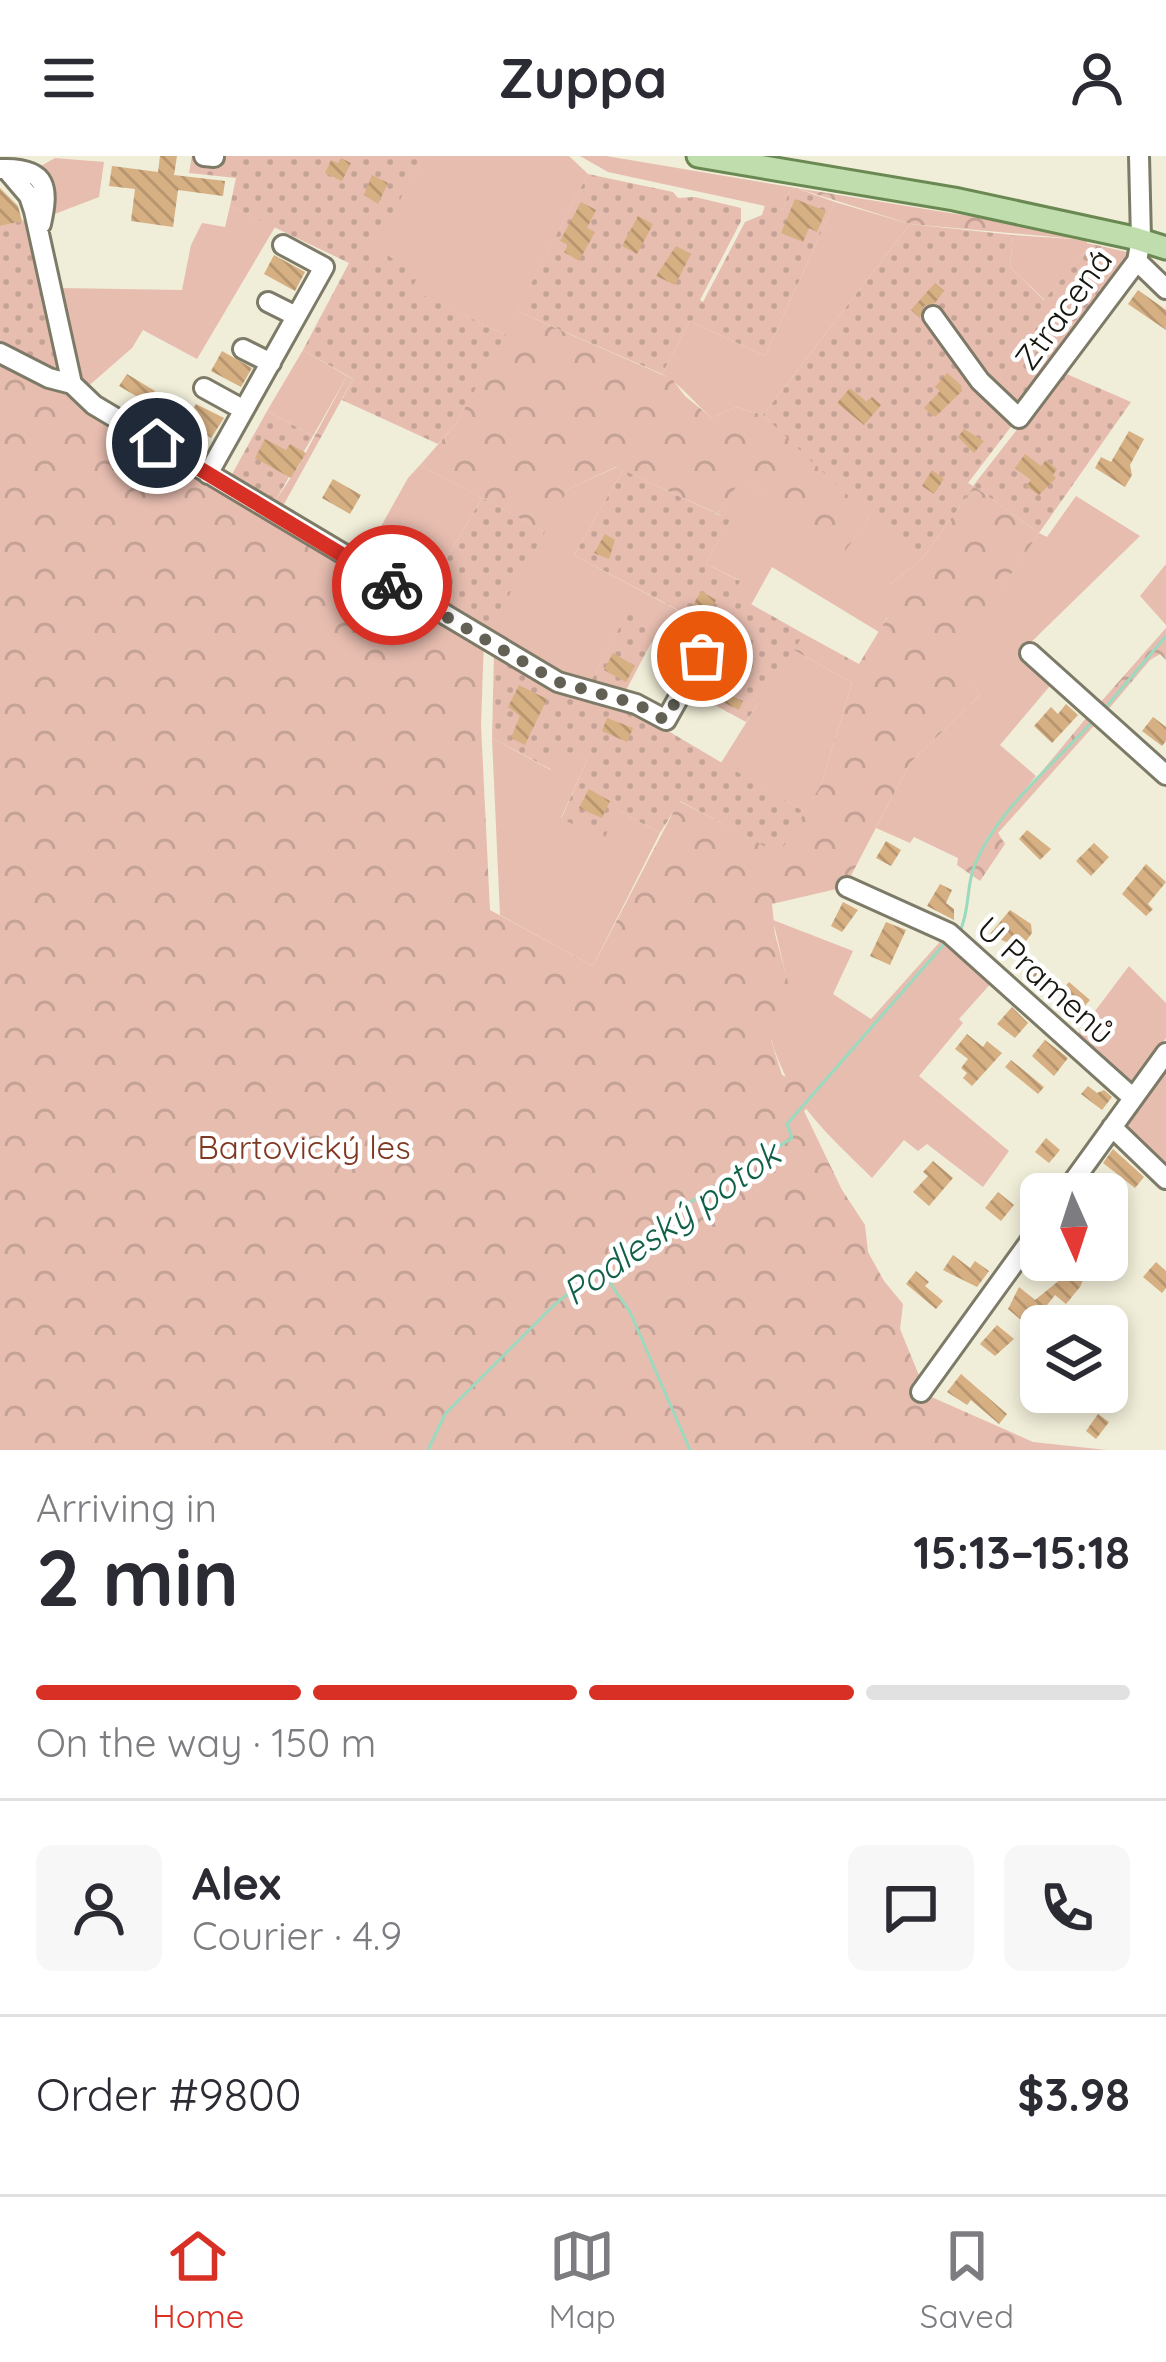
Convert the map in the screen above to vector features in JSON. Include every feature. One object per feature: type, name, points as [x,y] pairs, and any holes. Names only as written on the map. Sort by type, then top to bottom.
[{"type":"main road","points":[[698,156],[954,199],[1139,250],[1166,248]]},
{"type":"street","points":[[204,156],[214,157]]},
{"type":"street","points":[[1139,156],[1139,250],[1166,289]]},
{"type":"street","points":[[3,169],[28,196],[72,384]]},
{"type":"street","points":[[208,474],[324,267],[283,245]]},
{"type":"street","name":"Ztracená","points":[[933,316],[980,381],[1019,418],[1139,250]]},
{"type":"street","points":[[268,302],[296,316]]},
{"type":"street","points":[[243,349],[271,363]]},
{"type":"street","points":[[0,353],[72,384],[94,405],[558,682],[637,704],[665,720],[702,656]]},
{"type":"street","points":[[204,388],[244,410]]},
{"type":"street","points":[[1030,653],[1166,776]]},
{"type":"street","name":"U Pramenů","points":[[847,887],[949,933],[1132,1097]]},
{"type":"street","points":[[1079,1173],[1166,1053]]},
{"type":"street","points":[[1112,1127],[1166,1179]]},
{"type":"street","points":[[921,1392],[1020,1255]]},
{"type":"green space","points":[[192,156],[425,156],[373,247],[419,274],[411,289],[505,335],[456,424],[438,444],[342,400],[353,379],[303,350],[349,263],[230,206],[236,178],[189,173]]},
{"type":"green space","points":[[425,156],[569,156],[588,174],[505,335],[410,289],[372,247]]},
{"type":"green space","points":[[580,156],[606,156],[796,188],[789,191],[783,210],[608,172]]},
{"type":"green space","points":[[55,158],[104,162],[99,197],[52,215],[46,171],[41,166]]},
{"type":"green space","points":[[588,174],[673,192],[678,198],[695,197],[741,208],[741,221],[703,302],[745,222],[762,215],[765,205],[783,210],[789,191],[796,188],[835,202],[765,356],[690,321],[662,374],[517,311]]},
{"type":"green space","points":[[796,188],[1005,222],[1087,240],[910,224]]},
{"type":"green space","points":[[835,202],[910,224],[763,415],[736,407],[712,418],[662,374],[690,321],[765,356]]},
{"type":"green space","points":[[230,206],[275,227],[197,359],[143,330],[132,348],[85,389],[78,383],[59,288],[182,290],[191,245],[202,223],[225,227]]},
{"type":"green space","points":[[25,220],[59,356],[55,369],[49,371],[0,346],[0,226]]},
{"type":"green space","points":[[910,224],[1013,235],[1010,267],[1044,300],[1087,249],[1087,243],[1127,252],[1128,268],[1018,406],[1005,400],[953,342],[946,351],[1013,424],[968,483],[973,486],[1062,372],[1131,402],[1039,533],[974,486],[923,558],[883,529],[763,415]]},
{"type":"green space","points":[[1013,235],[1087,240],[1087,249],[1045,300],[1010,267]]},
{"type":"green space","points":[[517,311],[672,379],[712,418],[736,407],[763,415],[871,515],[845,551],[742,478],[718,514],[616,467],[568,489],[545,532],[420,465],[456,424]]},
{"type":"green space","points":[[303,350],[347,376],[313,436],[267,411]]},
{"type":"green space","name":"Bartovický les","points":[[0,358],[72,384],[484,639],[481,725],[490,910],[593,966],[679,801],[779,853],[821,785],[852,683],[792,649],[804,634],[859,664],[887,618],[885,598],[890,584],[923,558],[974,486],[1039,533],[953,659],[980,695],[910,763],[845,887],[772,904],[792,997],[771,1040],[782,1075],[823,1092],[804,1111],[842,1190],[865,1225],[868,1252],[903,1304],[900,1329],[927,1395],[1033,1442],[1107,1450],[0,1450]]},
{"type":"green space","points":[[347,376],[353,379],[283,506],[275,501]]},
{"type":"green space","points":[[267,411],[313,436],[275,501],[231,476]]},
{"type":"green space","points":[[420,465],[482,498],[421,602],[359,566]]},
{"type":"green space","points":[[617,467],[623,470],[574,555],[679,611],[666,632],[629,611],[590,683],[580,684],[486,634],[568,489]]},
{"type":"green space","points":[[623,470],[730,520],[706,564],[740,581],[733,594],[804,634],[746,722],[689,691],[715,636],[708,632],[698,650],[666,632],[678,610],[574,555]]},
{"type":"green space","points":[[741,477],[845,550],[871,515],[923,558],[890,584],[887,617],[879,632],[772,567],[751,605],[732,594],[739,580],[706,564],[729,521],[718,514]]},
{"type":"green space","points":[[1076,496],[1140,536],[1022,651],[1055,680],[1000,745],[1036,776],[984,841],[960,859],[914,837],[910,843],[876,828],[910,763],[980,695],[952,659],[1039,533],[1047,537]]},
{"type":"green space","points":[[482,498],[545,532],[484,639],[421,602]]},
{"type":"green space","points":[[1166,564],[1166,625],[1140,596]]},
{"type":"green space","points":[[629,610],[659,628],[624,694],[590,683]]},
{"type":"green space","points":[[1166,628],[1166,660],[1160,654],[1150,660],[1107,711],[1099,704]]},
{"type":"green space","points":[[792,649],[852,683],[821,785],[805,812],[721,763]]},
{"type":"green space","points":[[494,654],[653,722],[805,812],[779,854],[680,801],[660,833],[616,809],[605,838],[561,819],[587,760],[560,749],[552,770],[492,738]]},
{"type":"green space","points":[[1092,711],[1100,719],[998,833],[1005,844],[980,881],[957,865],[962,836],[984,841]]},
{"type":"green space","points":[[492,738],[551,770],[559,748],[587,760],[561,818],[616,809],[660,833],[593,966],[500,915]]},
{"type":"green space","points":[[773,920],[853,951],[833,994],[871,1019],[946,935],[994,980],[919,1076],[1009,1151],[983,1187],[927,1144],[918,1151],[904,1140],[872,1178],[811,1115],[788,1081],[771,1039],[791,997]]},
{"type":"green space","points":[[1129,966],[1166,1003],[1166,1038],[1130,1091],[1074,1039]]},
{"type":"green space","points":[[1166,1061],[1166,1171],[1116,1128]]},
{"type":"building","points":[[160,156],[177,156],[174,175],[225,181],[223,196],[178,190],[173,227],[131,221],[135,189],[109,186],[112,166],[158,172]]},
{"type":"building","points":[[341,158],[351,163],[342,181],[325,173],[331,160],[338,163]]},
{"type":"building","points":[[372,175],[388,183],[378,204],[364,195]]},
{"type":"building","points":[[0,188],[18,206],[22,221],[0,226]]},
{"type":"building","points":[[795,199],[826,211],[817,232],[809,228],[803,242],[781,233]]},
{"type":"building","points":[[581,202],[596,210],[587,228],[595,232],[579,261],[564,252],[568,245],[560,241]]},
{"type":"building","points":[[638,216],[653,224],[637,254],[622,246]]},
{"type":"building","points":[[676,246],[691,254],[675,285],[656,276]]},
{"type":"building","points":[[274,255],[305,272],[295,291],[264,274]]},
{"type":"building","points":[[935,283],[944,291],[935,303],[924,306],[920,318],[911,310]]},
{"type":"building","points":[[1138,290],[1166,310],[1166,330],[1128,304]]},
{"type":"building","points":[[222,351],[252,368],[241,387],[211,371]]},
{"type":"building","points":[[947,373],[962,391],[935,417],[924,408],[940,391],[935,387]]},
{"type":"building","points":[[127,374],[155,391],[148,403],[119,386]]},
{"type":"building","points":[[850,388],[867,402],[872,397],[881,405],[864,425],[837,403]]},
{"type":"building","points":[[196,404],[224,418],[211,438],[186,421]]},
{"type":"building","points":[[964,429],[984,441],[974,453],[958,437]]},
{"type":"building","points":[[1129,431],[1144,439],[1125,487],[1095,468],[1101,457],[1111,462]]},
{"type":"building","points":[[265,439],[286,450],[290,444],[306,453],[291,478],[255,458]]},
{"type":"building","points":[[1025,454],[1041,466],[1046,460],[1057,469],[1056,478],[1039,495],[1026,486],[1031,480],[1015,468]]},
{"type":"building","points":[[932,470],[944,479],[934,494],[922,486]]},
{"type":"building","points":[[333,479],[361,495],[350,514],[322,498]]},
{"type":"building","points":[[605,534],[615,540],[609,559],[594,553]]},
{"type":"building","points":[[701,591],[716,600],[707,616],[701,612],[697,619],[688,614]]},
{"type":"building","points":[[613,653],[635,666],[626,682],[604,670]]},
{"type":"building","points":[[713,664],[724,670],[714,691],[701,685]]},
{"type":"building","points":[[519,685],[547,699],[525,745],[511,738],[520,716],[508,707]]},
{"type":"building","points":[[716,689],[743,701],[739,710],[712,697]]},
{"type":"building","points":[[1066,704],[1078,715],[1052,743],[1034,726],[1051,707],[1058,714]]},
{"type":"building","points":[[1153,717],[1166,727],[1162,746],[1142,731]]},
{"type":"building","points":[[607,718],[633,728],[627,742],[602,731]]},
{"type":"building","points":[[589,789],[610,801],[602,818],[579,808]]},
{"type":"building","points":[[1027,830],[1051,849],[1040,860],[1019,839]]},
{"type":"building","points":[[886,841],[901,850],[891,866],[876,858]]},
{"type":"building","points":[[1094,843],[1109,857],[1091,876],[1076,861]]},
{"type":"building","points":[[1146,864],[1166,882],[1148,904],[1153,909],[1146,916],[1122,894]]},
{"type":"building","points":[[940,884],[952,890],[946,903],[954,909],[954,920],[927,906]]},
{"type":"building","points":[[843,902],[858,910],[842,932],[831,926]]},
{"type":"building","points":[[1010,910],[1031,924],[1032,933],[1020,949],[990,934]]},
{"type":"building","points":[[886,922],[906,930],[890,965],[870,956]]},
{"type":"building","points":[[1035,961],[1065,987],[1069,982],[1090,1000],[1078,1013],[1051,988],[1044,992],[1029,978],[1025,973]]},
{"type":"building","points":[[1012,1007],[1028,1023],[1015,1038],[997,1024]]},
{"type":"building","points":[[967,1034],[983,1047],[987,1041],[1002,1053],[972,1086],[961,1068],[968,1059],[955,1049]]},
{"type":"building","points":[[1045,1040],[1068,1058],[1054,1076],[1032,1056]]},
{"type":"building","points":[[1011,1060],[1044,1087],[1038,1094],[1005,1067]]},
{"type":"building","points":[[1088,1086],[1112,1097],[1102,1110],[1081,1094]]},
{"type":"building","points":[[1046,1138],[1060,1150],[1049,1163],[1035,1152]]},
{"type":"building","points":[[1113,1149],[1144,1177],[1135,1188],[1128,1183],[1128,1173],[1116,1173],[1103,1163]]},
{"type":"building","points":[[933,1161],[953,1178],[929,1206],[913,1192],[928,1176],[923,1172]]},
{"type":"building","points":[[998,1192],[1014,1205],[1001,1221],[985,1208]]},
{"type":"building","points":[[953,1255],[970,1268],[975,1261],[989,1271],[977,1287],[943,1270]]},
{"type":"building","points":[[1156,1262],[1166,1271],[1162,1293],[1143,1277]]},
{"type":"building","points":[[916,1271],[943,1301],[936,1309],[906,1284]]},
{"type":"building","points":[[1059,1281],[1083,1281],[1066,1304],[1055,1295],[1047,1305],[1020,1305],[1020,1319],[1008,1309],[1019,1287],[1035,1300]]},
{"type":"building","points":[[997,1325],[1014,1339],[995,1356],[980,1344]]},
{"type":"building","points":[[961,1374],[1007,1414],[999,1424],[971,1400],[967,1405],[947,1392]]},
{"type":"building","points":[[1098,1414],[1109,1422],[1096,1439],[1086,1431]]},
{"type":"waterway","name":"Podleský potok","points":[[1106,707],[1166,636]]},
{"type":"waterway","name":"Podleský potok","points":[[960,931],[974,867],[984,846],[1026,790],[1092,722]]},
{"type":"waterway","name":"Podleský potok","points":[[428,1450],[445,1414],[555,1304],[673,1213],[792,1138],[787,1124],[946,942]]},
{"type":"waterway","points":[[601,1270],[630,1312],[690,1450]]},
{"type":"way so far","points":[[392,585],[558,682],[637,704],[665,720],[702,656]]},
{"type":"route","points":[[157,443],[392,585]]}]
